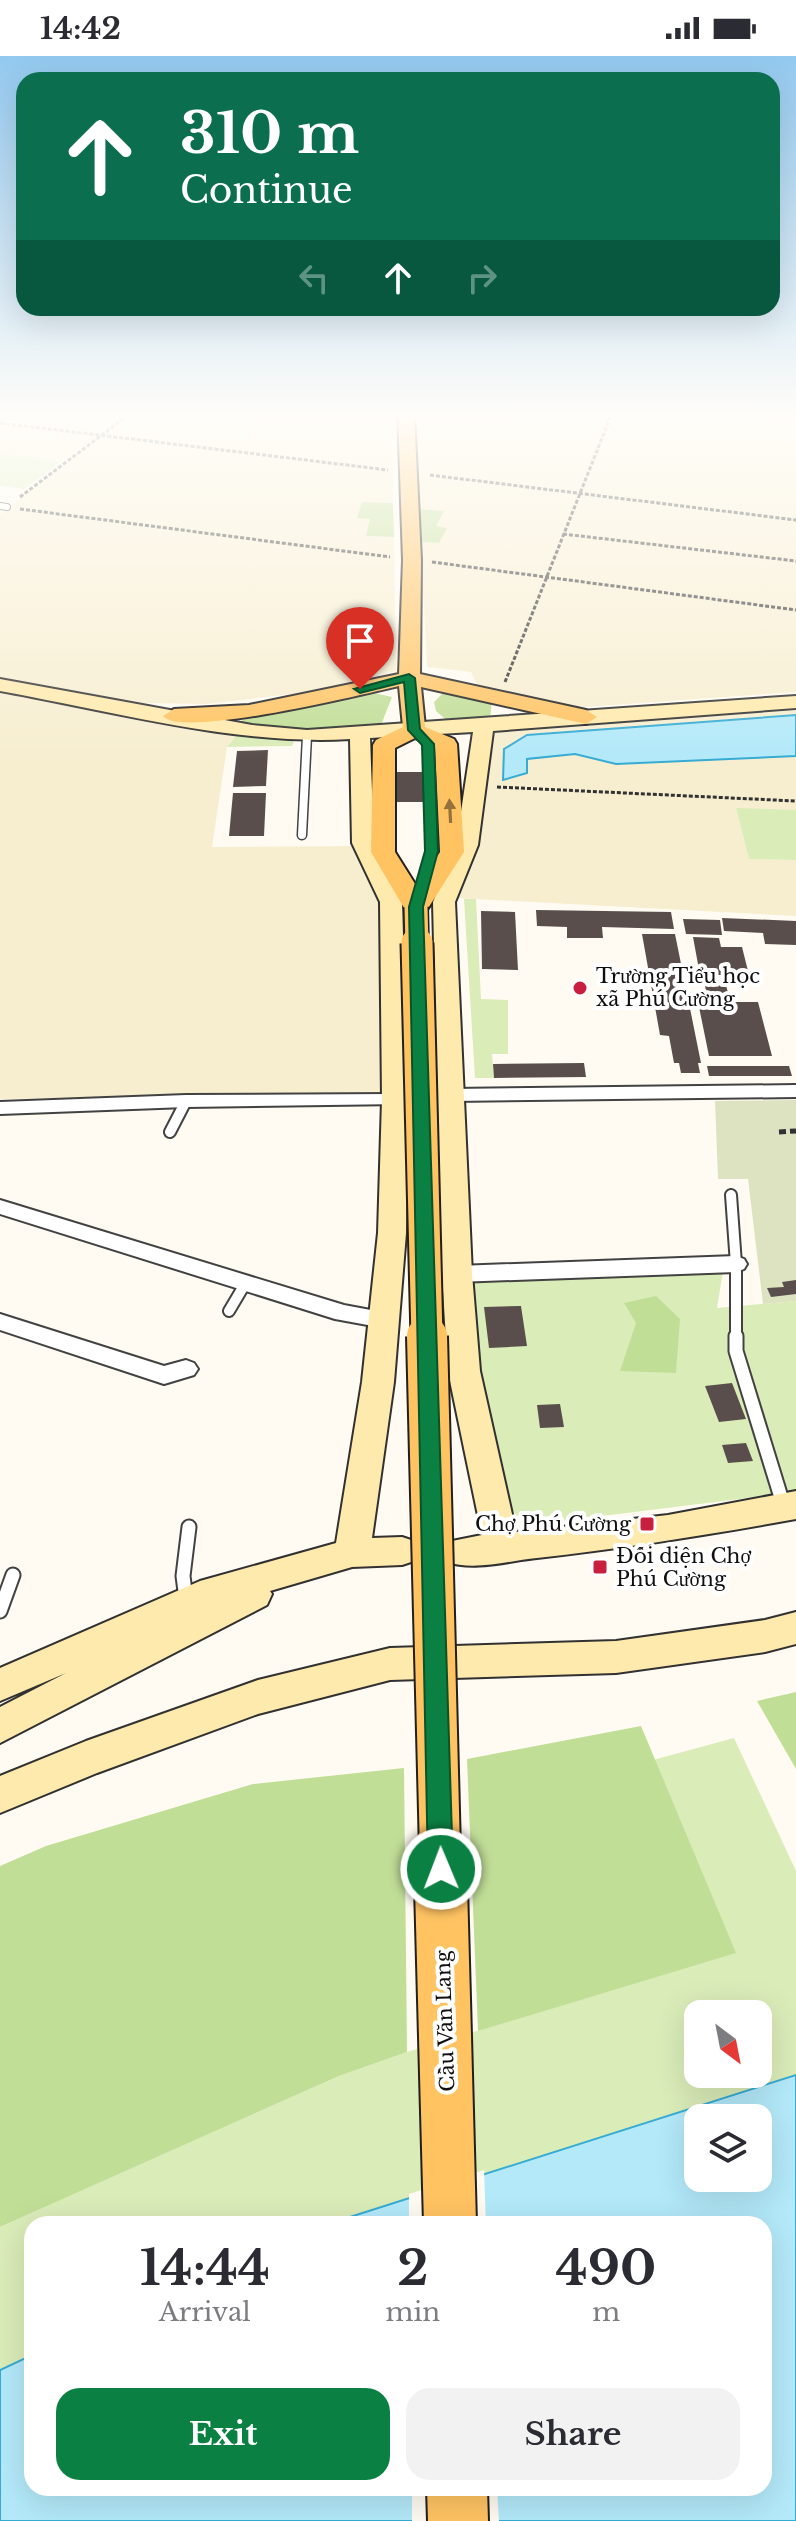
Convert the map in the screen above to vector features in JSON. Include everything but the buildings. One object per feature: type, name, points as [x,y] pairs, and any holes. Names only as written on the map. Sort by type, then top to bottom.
[{"type":"main road","points":[[411,528],[409,678],[414,730]]},
{"type":"main road","points":[[174,716],[249,712],[409,678],[586,717]]},
{"type":"main road","points":[[0,685],[252,731],[307,736],[796,702]]},
{"type":"main road","points":[[484,726],[467,845],[444,902],[457,1274],[464,1371],[502,1549]]},
{"type":"main road","points":[[414,730],[446,744],[452,852],[416,907]]},
{"type":"main road","name":"Cầu Văn Lang","points":[[414,730],[400,744],[400,851],[416,907],[450,2216]]},
{"type":"main road","points":[[352,1553],[378,1382],[384,1320],[392,1233],[395,1100],[391,902],[363,843],[360,733]]},
{"type":"main road","points":[[459,1552],[792,1513]]},
{"type":"main road","points":[[0,1685],[213,1592],[352,1553],[402,1551]]},
{"type":"main road","points":[[0,1726],[313,1564]]},
{"type":"main road","points":[[0,1795],[86,1759],[258,1697],[390,1664],[616,1657],[765,1636],[796,1628]]},
{"type":"main road","points":[[0,1742],[51,1700]]},
{"type":"main road","points":[[457,2496],[458,2521]]},
{"type":"street","points":[[452,1095],[796,1091]]},
{"type":"street","points":[[0,1108],[186,1101],[395,1100]]},
{"type":"street","points":[[0,1207],[343,1313],[384,1320]]},
{"type":"street","points":[[457,1274],[736,1264]]},
{"type":"street","points":[[0,1322],[147,1371],[164,1375],[186,1369]]},
{"type":"lane","points":[[302,835],[307,736]]},
{"type":"lane","points":[[170,1132],[186,1101]]},
{"type":"lane","points":[[731,1195],[736,1264],[736,1351],[792,1513]]},
{"type":"lane","points":[[229,1311],[245,1284]]},
{"type":"lane","points":[[186,1604],[183,1576],[189,1527]]},
{"type":"lane","points":[[0,1611],[13,1575]]},
{"type":"path","points":[[499,696],[565,528]]},
{"type":"path","points":[[563,534],[796,561]]},
{"type":"path","points":[[476,786],[796,801]]},
{"type":"path","points":[[779,1132],[796,1131]]},
{"type":"shaded area","points":[[0,528],[368,528],[366,536],[394,537],[396,671],[324,690],[207,704],[143,703],[0,680]]},
{"type":"shaded area","points":[[446,528],[796,528],[796,692],[570,708],[477,685],[471,672],[427,667],[421,542],[439,543]]},
{"type":"shaded area","points":[[0,692],[237,735],[227,747],[212,847],[355,846],[383,904],[387,1093],[0,1099]]},
{"type":"shaded area","points":[[796,709],[796,715],[527,735],[503,779],[527,773],[527,759],[575,754],[616,764],[796,756],[796,810],[736,809],[749,859],[796,860],[796,916],[455,898],[469,852],[494,733],[522,727]]},
{"type":"green space","points":[[368,528],[394,528],[394,537],[366,536]]},
{"type":"green space","points":[[420,528],[447,528],[439,543],[421,542]]},
{"type":"green space","points":[[459,691],[492,700],[490,720],[451,724],[436,711],[434,702],[443,693]]},
{"type":"green space","points":[[374,693],[392,697],[381,725],[291,731],[243,725],[242,720]]},
{"type":"green space","points":[[237,735],[284,738],[294,742],[292,746],[227,747]]},
{"type":"green space","points":[[736,808],[796,810],[796,860],[749,859]]},
{"type":"green space","points":[[464,899],[476,899],[481,999],[508,1000],[508,1054],[492,1054],[494,1078],[475,1078]]},
{"type":"green space","points":[[796,1100],[796,1301],[763,1304],[748,1179],[718,1179],[715,1101]]},
{"type":"green space","points":[[723,1271],[717,1308],[796,1301],[796,1492],[537,1524],[519,1518],[510,1508],[473,1359],[473,1281]]},
{"type":"green space","points":[[656,1296],[680,1319],[676,1373],[620,1371],[636,1323],[624,1303]]},
{"type":"green space","points":[[796,1692],[796,1769],[757,1701]]},
{"type":"green space","points":[[641,1726],[736,1953],[478,2031],[467,1759]]},
{"type":"green space","points":[[734,1738],[796,1871],[796,2521],[0,2521],[0,2227],[24,2216],[24,2496],[772,2496],[772,2216],[25,2216],[339,2076],[407,2052],[735,1953],[653,1760]]},
{"type":"green space","points":[[404,1768],[407,2052],[339,2076],[0,2227],[0,1866],[46,1846],[253,1784]]},
{"type":"water","points":[[796,715],[796,756],[616,764],[575,754],[527,759],[527,773],[503,780],[504,749],[527,735]]},
{"type":"water","points":[[796,2075],[796,2521],[0,2521],[0,2370],[24,2359],[24,2496],[772,2496],[772,2216],[353,2216],[684,2111],[684,2192],[772,2192],[772,2104],[705,2104],[755,2088],[772,2088],[772,2083]]},
{"type":"pier","points":[[484,2170],[486,2216],[409,2216],[409,2194]]},
{"type":"pier","points":[[412,2496],[497,2496],[499,2521],[412,2521]]},
{"type":"place","name":"Trường Tiểu học xã Phú Cường","points":[[580,988]]},
{"type":"place","name":"Chợ Phú Cường","points":[[647,1524]]},
{"type":"place","name":"Đối diện Chợ Phú Cường","points":[[600,1567]]},
{"type":"route","points":[[360,689],[409,678],[414,730],[428,744],[432,851],[416,907],[441,1869]]}]
